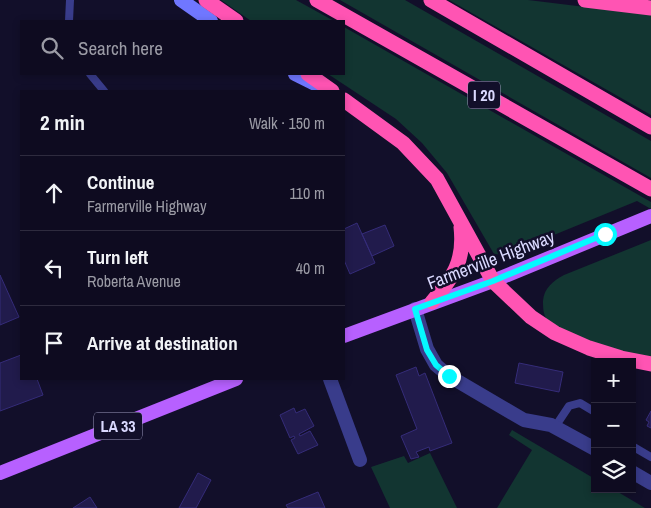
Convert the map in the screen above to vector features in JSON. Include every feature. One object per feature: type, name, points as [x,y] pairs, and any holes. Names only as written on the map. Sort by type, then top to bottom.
[{"type":"highway","points":[[206,0],[235,20]]},
{"type":"highway","name":"I 20","points":[[317,0],[651,189]]},
{"type":"highway","points":[[430,0],[651,127]]},
{"type":"highway","points":[[585,0],[651,8]]},
{"type":"highway","points":[[309,75],[331,90]]},
{"type":"highway","points":[[345,101],[403,143],[421,160],[437,179],[493,281],[531,318],[554,334],[613,356],[651,364]]},
{"type":"highway","points":[[432,302],[457,268],[462,253],[460,221]]},
{"type":"main road","points":[[181,0],[210,20]]},
{"type":"main road","points":[[297,75],[325,90]]},
{"type":"main road","name":"Farmerville Highway","points":[[345,336],[493,281],[651,216]]},
{"type":"main road","name":"LA 33","points":[[0,473],[233,380]]},
{"type":"street","points":[[415,309],[427,350],[436,365],[449,376],[524,420],[555,427],[593,448]]},
{"type":"street","points":[[330,380],[360,460]]},
{"type":"street","points":[[636,474],[650,479]]},
{"type":"lane","points":[[69,20],[70,0]]},
{"type":"lane","points":[[91,75],[103,90]]},
{"type":"lane","points":[[555,427],[569,406],[580,403],[591,410]]},
{"type":"lane","points":[[636,448],[651,456]]},
{"type":"green space","points":[[221,0],[296,0],[332,20],[250,20]]},
{"type":"green space","points":[[340,0],[405,0],[651,141],[651,178]]},
{"type":"green space","points":[[449,0],[528,0],[651,15],[651,115]]},
{"type":"green space","points":[[345,28],[651,202],[651,209],[637,201],[505,255],[494,254],[447,173],[422,143],[396,119],[330,75],[345,75]]},
{"type":"green space","points":[[651,240],[651,357],[590,342],[567,332],[550,322],[546,317],[543,308],[544,296],[550,285],[556,280],[564,275]]},
{"type":"green space","points":[[512,430],[591,477],[591,493],[620,493],[645,508],[497,508],[532,450],[509,435]]},
{"type":"green space","points":[[430,453],[457,508],[390,508],[371,467],[404,456],[408,463]]},
{"type":"building","points":[[357,223],[375,263],[350,274],[345,262],[345,229]]},
{"type":"building","points":[[385,225],[394,246],[372,256],[362,234]]},
{"type":"building","points":[[0,275],[19,317],[0,325]]},
{"type":"building","points":[[20,355],[20,380],[37,380],[43,395],[0,411],[0,363]]},
{"type":"building","points":[[519,363],[563,372],[559,392],[515,383]]},
{"type":"building","points":[[416,367],[419,376],[425,373],[452,443],[430,451],[429,447],[416,452],[419,457],[411,459],[401,436],[417,429],[396,375]]},
{"type":"building","points":[[294,408],[296,413],[305,409],[314,426],[299,434],[300,436],[310,431],[318,445],[298,454],[291,440],[295,438],[294,436],[290,438],[280,415]]},
{"type":"building","points":[[651,411],[651,428],[647,426],[649,422],[646,420]]},
{"type":"building","points":[[198,473],[211,480],[196,508],[179,508]]},
{"type":"building","points":[[318,492],[325,508],[288,508],[286,505]]},
{"type":"building","points":[[90,497],[97,508],[73,508]]},
{"type":"route","points":[[449,376],[436,365],[427,350],[415,309],[493,281],[605,234]]}]
